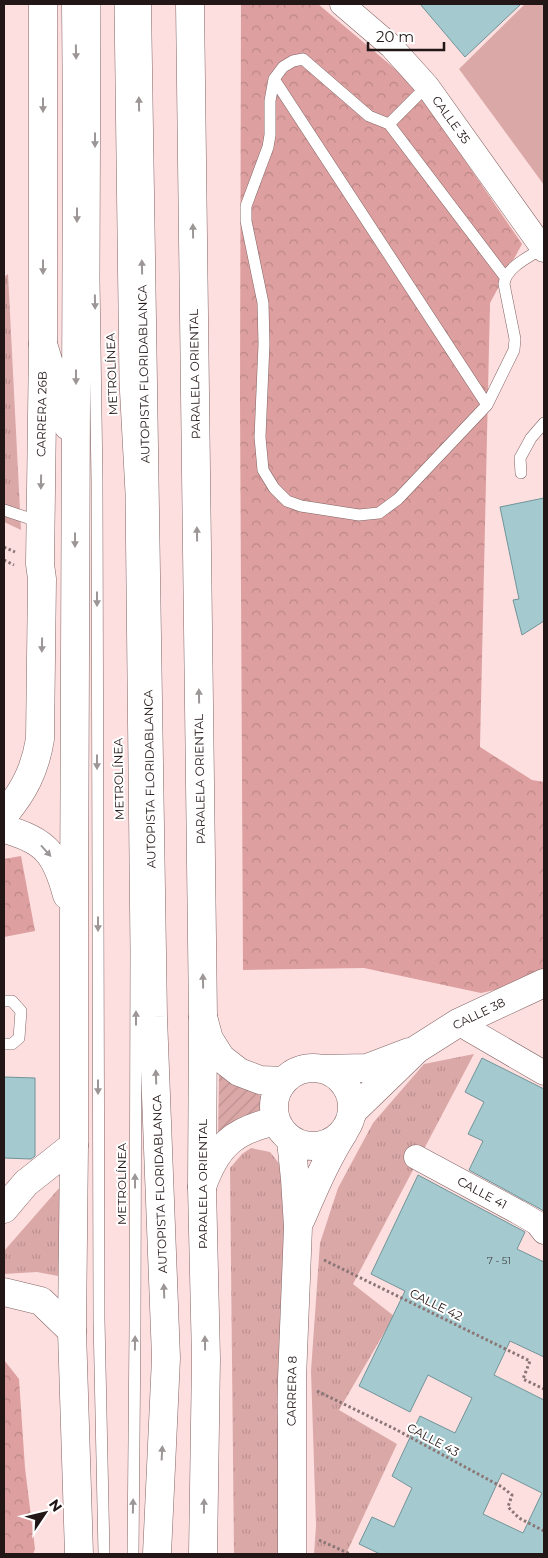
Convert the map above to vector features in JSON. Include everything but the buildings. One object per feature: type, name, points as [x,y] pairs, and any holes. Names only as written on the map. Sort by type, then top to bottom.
[{"type":"main road","name":"CARRERA 26B","points":[[4,815],[14,803],[32,772],[38,756],[40,739],[43,4]]},
{"type":"main road","points":[[76,4],[72,1331],[79,1554]]},
{"type":"main road","name":"AUTOPISTA FLORIDABLANCA","points":[[137,4],[153,1017],[166,1358],[157,1554]]},
{"type":"main road","name":"PARALELA ORIENTAL","points":[[192,8],[203,1017],[202,1187],[206,1359],[203,1554]]},
{"type":"main road","points":[[43,344],[76,453]]},
{"type":"main road","points":[[4,830],[29,837],[46,849],[52,857],[64,884],[74,922]]},
{"type":"main road","name":"CALLE 38","points":[[321,1069],[367,1068],[417,1049],[458,1023],[544,983]]},
{"type":"main road","points":[[203,1017],[209,1039],[221,1058],[239,1072],[260,1080],[283,1081]]},
{"type":"main road","name":"CALLE 38","points":[[348,1123],[354,1110],[417,1049]]},
{"type":"main road","points":[[202,1187],[208,1167],[221,1150],[236,1135],[255,1126],[283,1130],[302,1145],[313,1147],[325,1145],[336,1139],[348,1123],[351,1098],[343,1083],[329,1072],[313,1068],[296,1072],[283,1081],[273,1104],[283,1130]]},
{"type":"main road","name":"CARRERA 8","points":[[297,1237],[318,1179],[348,1123]]},
{"type":"main road","name":"CARRERA 8","points":[[283,1130],[295,1179],[297,1237],[292,1379],[292,1554]]},
{"type":"main road","points":[[4,1209],[26,1183],[74,1145]]},
{"type":"main road","points":[[4,1292],[41,1300],[72,1331]]},
{"type":"street","name":"CALLE 35","points":[[342,4],[391,46],[426,86],[543,249]]},
{"type":"street","points":[[458,1023],[544,1073]]},
{"type":"street","name":"CALLE 41","points":[[416,1157],[537,1223],[544,1232]]},
{"type":"lane","name":"METROLÍNEA","points":[[95,4],[94,279],[97,480],[99,1309],[104,1554]]},
{"type":"lane","name":"METROLÍNEA","points":[[120,4],[124,382],[131,493],[136,950],[133,1554]]},
{"type":"lane","points":[[505,277],[389,124],[369,116],[303,59],[293,61],[283,67],[274,79],[270,101],[268,147],[246,206],[246,214],[262,303],[264,344],[260,437],[263,470],[270,482],[287,501],[301,506],[359,515],[379,513],[398,499],[486,406],[514,350],[515,339],[504,284],[505,277],[510,271],[543,249]]},
{"type":"lane","points":[[274,79],[486,406]]},
{"type":"lane","points":[[389,124],[426,86]]},
{"type":"lane","points":[[521,473],[520,458],[531,438],[544,423]]},
{"type":"lane","points":[[4,510],[41,522]]},
{"type":"lane","points":[[4,1001],[12,1001],[21,1011],[19,1038],[12,1044],[4,1044]]},
{"type":"path","name":"CALLE 42","points":[[297,1237],[530,1361],[523,1379],[544,1389]]},
{"type":"path","name":"CALLE 43","points":[[292,1379],[395,1429],[502,1487],[512,1495],[508,1507],[519,1518],[544,1531]]},
{"type":"green space","points":[[241,4],[318,4],[413,84],[522,244],[490,303],[480,747],[532,780],[544,782],[544,979],[481,993],[364,968],[243,970],[240,398]]},
{"type":"green space","points":[[525,4],[544,4],[544,185],[459,69]]},
{"type":"green space","points":[[8,274],[21,530],[4,522],[4,277]]},
{"type":"green space","points":[[21,856],[35,931],[4,937],[4,859]]},
{"type":"green space","points":[[474,1054],[353,1284],[394,1316],[339,1410],[397,1444],[346,1554],[314,1554],[316,1526],[311,1371],[320,1243],[338,1188],[373,1123],[424,1064]]},
{"type":"green space","points":[[219,1073],[263,1097],[266,1112],[218,1139]]},
{"type":"green space","points":[[251,1148],[270,1152],[281,1166],[287,1184],[277,1402],[283,1554],[234,1554],[230,1168],[242,1154]]},
{"type":"green space","points":[[60,1187],[61,1214],[58,1276],[37,1272],[4,1274],[4,1251]]},
{"type":"green space","points":[[4,1360],[19,1379],[25,1468],[35,1549],[33,1554],[4,1554]]}]
